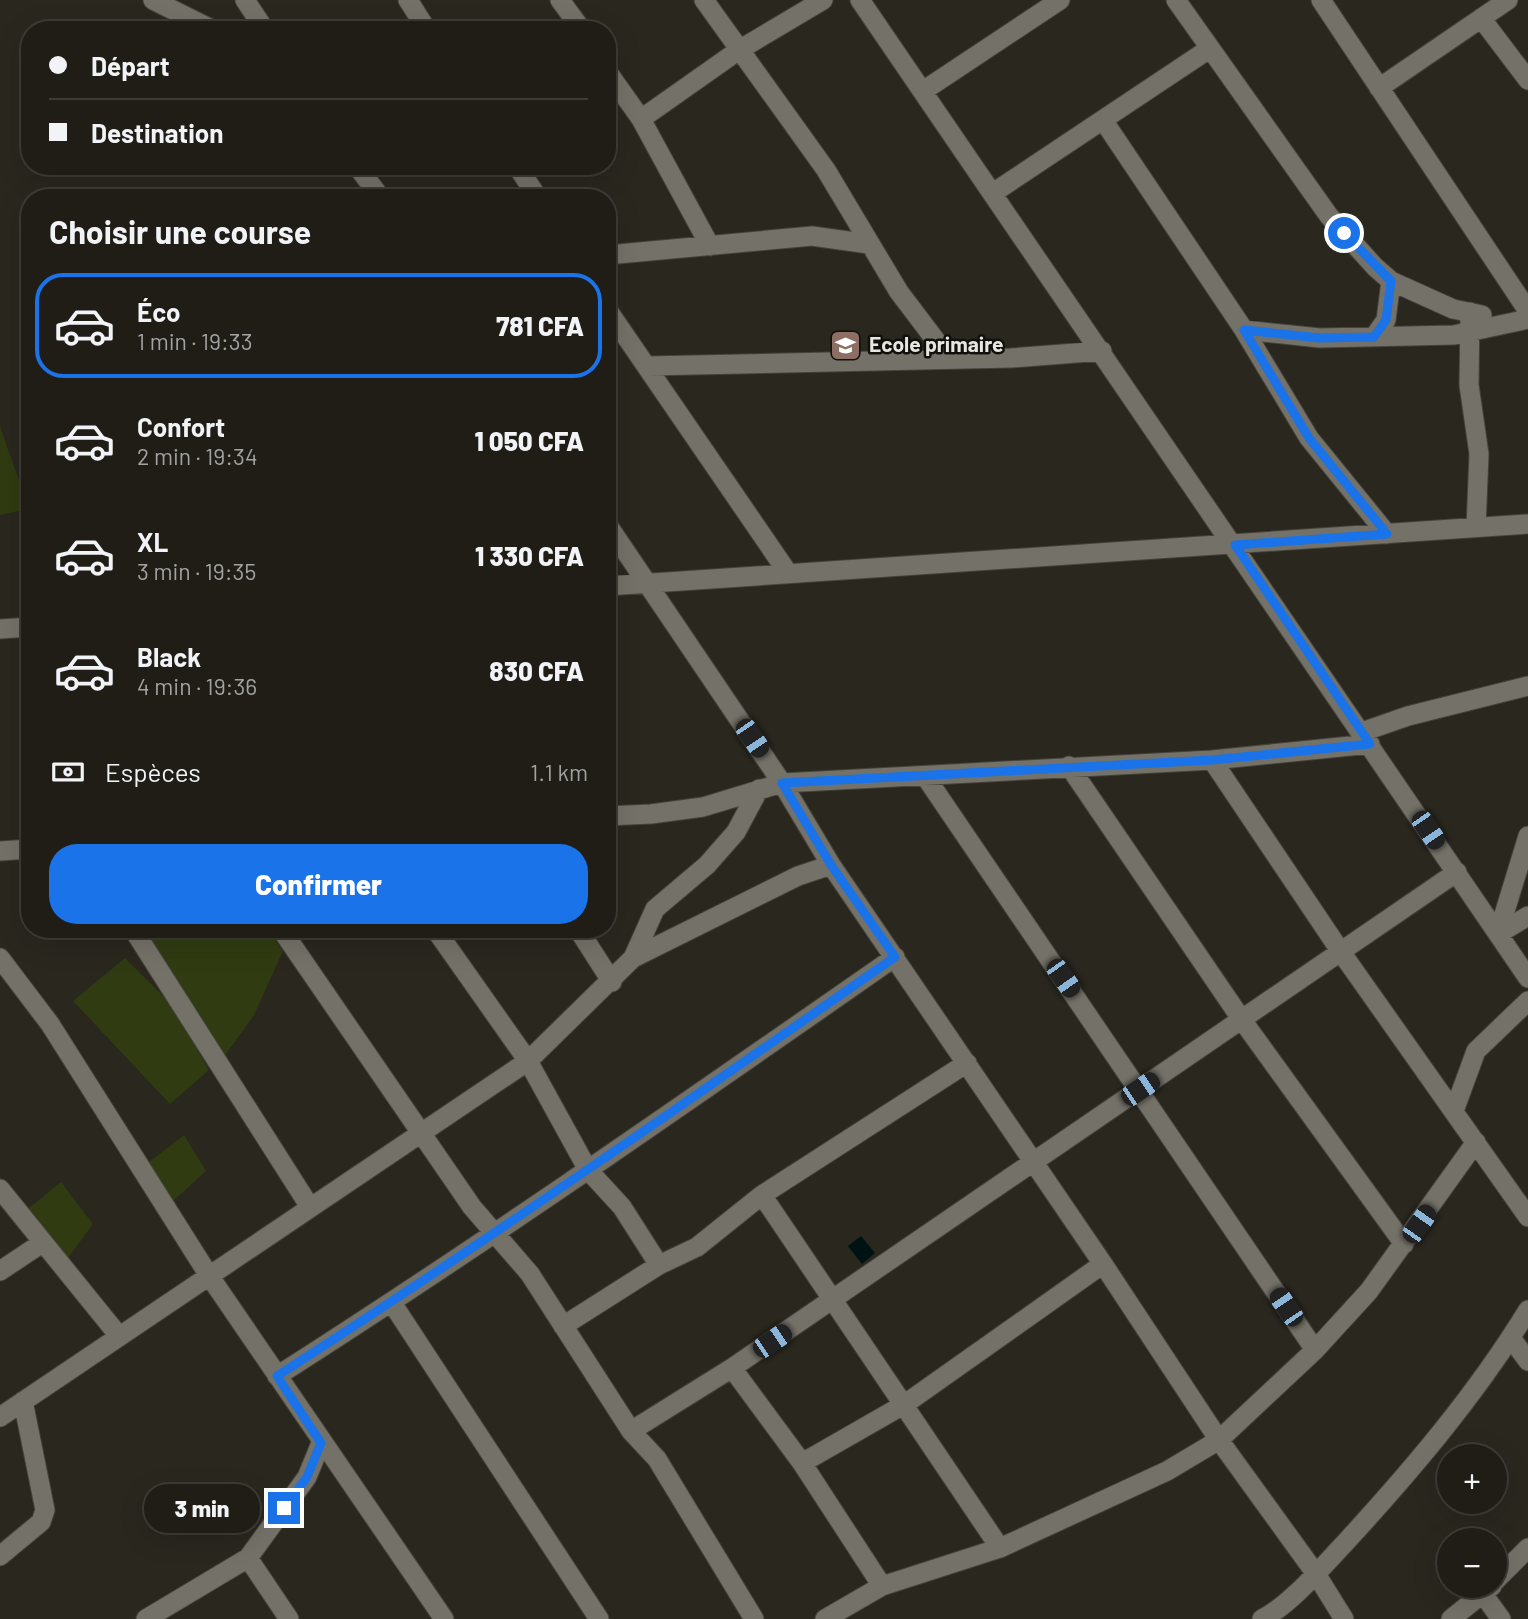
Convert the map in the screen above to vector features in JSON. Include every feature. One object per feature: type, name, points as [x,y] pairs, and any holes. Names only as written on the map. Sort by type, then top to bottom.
[{"type":"street","points":[[153,0],[195,21]]},
{"type":"street","points":[[245,0],[259,21]]},
{"type":"street","points":[[408,0],[421,21]]},
{"type":"street","points":[[560,0],[575,21]]},
{"type":"street","points":[[704,0],[826,170],[899,292],[949,358]]},
{"type":"street","points":[[642,119],[739,50],[823,0]]},
{"type":"street","points":[[860,0],[1235,545],[1528,978]]},
{"type":"street","points":[[923,91],[1060,0]]},
{"type":"street","points":[[1176,0],[1329,216],[1375,267],[1391,281],[1453,309],[1470,322]]},
{"type":"street","points":[[1244,330],[1320,338],[1374,337],[1470,322],[1524,317],[1321,0]]},
{"type":"street","points":[[1379,88],[1508,0]]},
{"type":"street","points":[[1481,19],[1528,80]]},
{"type":"street","points":[[993,193],[1209,49]]},
{"type":"street","points":[[616,83],[642,119],[710,246]]},
{"type":"street","points":[[1103,120],[1244,330],[1309,438],[1387,534]]},
{"type":"street","points":[[616,255],[812,236],[869,244]]},
{"type":"street","points":[[1374,337],[1386,320],[1391,281]]},
{"type":"street","points":[[616,321],[788,573]]},
{"type":"street","points":[[1470,322],[1469,385],[1479,454],[1476,527]]},
{"type":"street","points":[[649,366],[1011,358],[1102,351]]},
{"type":"street","points":[[616,585],[1528,524]]},
{"type":"street","points":[[616,537],[782,783],[831,865],[1103,1264],[1219,1440],[1316,1574],[1343,1618]]},
{"type":"street","points":[[0,629],[21,628]]},
{"type":"street","points":[[616,815],[703,807],[782,783],[1212,760],[1366,738],[1408,716],[1528,686]]},
{"type":"street","points":[[1212,760],[1341,951],[1528,1217]]},
{"type":"street","points":[[1069,766],[1242,1020],[1404,1244]]},
{"type":"street","points":[[925,776],[1315,1350]]},
{"type":"street","points":[[0,1417],[208,1274],[528,1061],[612,982],[633,958],[655,909],[707,865],[736,832],[759,789]]},
{"type":"street","points":[[1498,934],[1528,836]]},
{"type":"street","points":[[0,851],[21,850]]},
{"type":"street","points":[[633,958],[797,876],[831,865]]},
{"type":"street","points":[[631,1432],[732,1368],[1457,872]]},
{"type":"street","points":[[1498,934],[1528,916]]},
{"type":"street","points":[[139,938],[310,1207]]},
{"type":"street","points":[[287,938],[472,1207],[495,1230],[530,1274],[631,1432],[657,1459],[673,1491],[695,1520],[754,1619]]},
{"type":"street","points":[[441,938],[528,1061],[588,1170],[622,1207],[659,1265]]},
{"type":"street","points":[[584,938],[612,982]]},
{"type":"street","points":[[277,1376],[392,1303],[895,957]]},
{"type":"street","points":[[0,958],[50,1024],[208,1274],[321,1443],[444,1619]]},
{"type":"street","points":[[1454,1111],[1476,1051],[1528,1001]]},
{"type":"street","points":[[563,1326],[659,1265],[697,1247],[731,1217],[762,1195],[967,1063]]},
{"type":"street","points":[[825,1619],[882,1586],[1000,1548],[1167,1471],[1219,1440],[1315,1350],[1369,1291],[1476,1142]]},
{"type":"street","points":[[0,1188],[119,1336]]},
{"type":"street","points":[[762,1195],[1000,1548]]},
{"type":"street","points":[[0,1271],[42,1243]]},
{"type":"street","points":[[802,1463],[905,1404],[1103,1264]]},
{"type":"street","points":[[392,1303],[599,1619]]},
{"type":"street","points":[[1262,1619],[1316,1574],[1443,1431],[1511,1338],[1528,1310]]},
{"type":"street","points":[[1511,1338],[1528,1361]]},
{"type":"street","points":[[732,1368],[802,1463],[882,1586]]},
{"type":"street","points":[[0,1556],[41,1522],[45,1510],[23,1401]]},
{"type":"street","points":[[146,1619],[248,1558],[307,1477],[321,1443]]},
{"type":"street","points":[[1507,1570],[1528,1548]]},
{"type":"street","points":[[248,1558],[289,1619]]},
{"type":"street","points":[[1451,1619],[1477,1598]]},
{"type":"street","points":[[1494,1598],[1501,1619]]},
{"type":"green space","points":[[0,426],[21,486],[21,511],[0,515]]},
{"type":"green space","points":[[147,938],[274,938],[283,951],[254,1015],[222,1060]]},
{"type":"green space","points":[[125,958],[173,1006],[209,1070],[170,1104],[73,1001]]},
{"type":"green space","points":[[184,1135],[206,1171],[172,1202],[149,1162]]},
{"type":"green space","points":[[61,1182],[93,1224],[68,1258],[25,1211]]},
{"type":"shaded area","points":[[861,1236],[875,1253],[862,1264],[848,1246]]},
{"type":"place","name":"Ecole primaire","points":[[846,345]]},
{"type":"route","points":[[284,1508],[307,1477],[321,1443],[277,1376],[392,1303],[895,957],[831,865],[782,783],[1212,760],[1370,744],[1235,545],[1387,534],[1309,438],[1244,330],[1320,338],[1374,337],[1386,320],[1391,281],[1344,233]]}]
